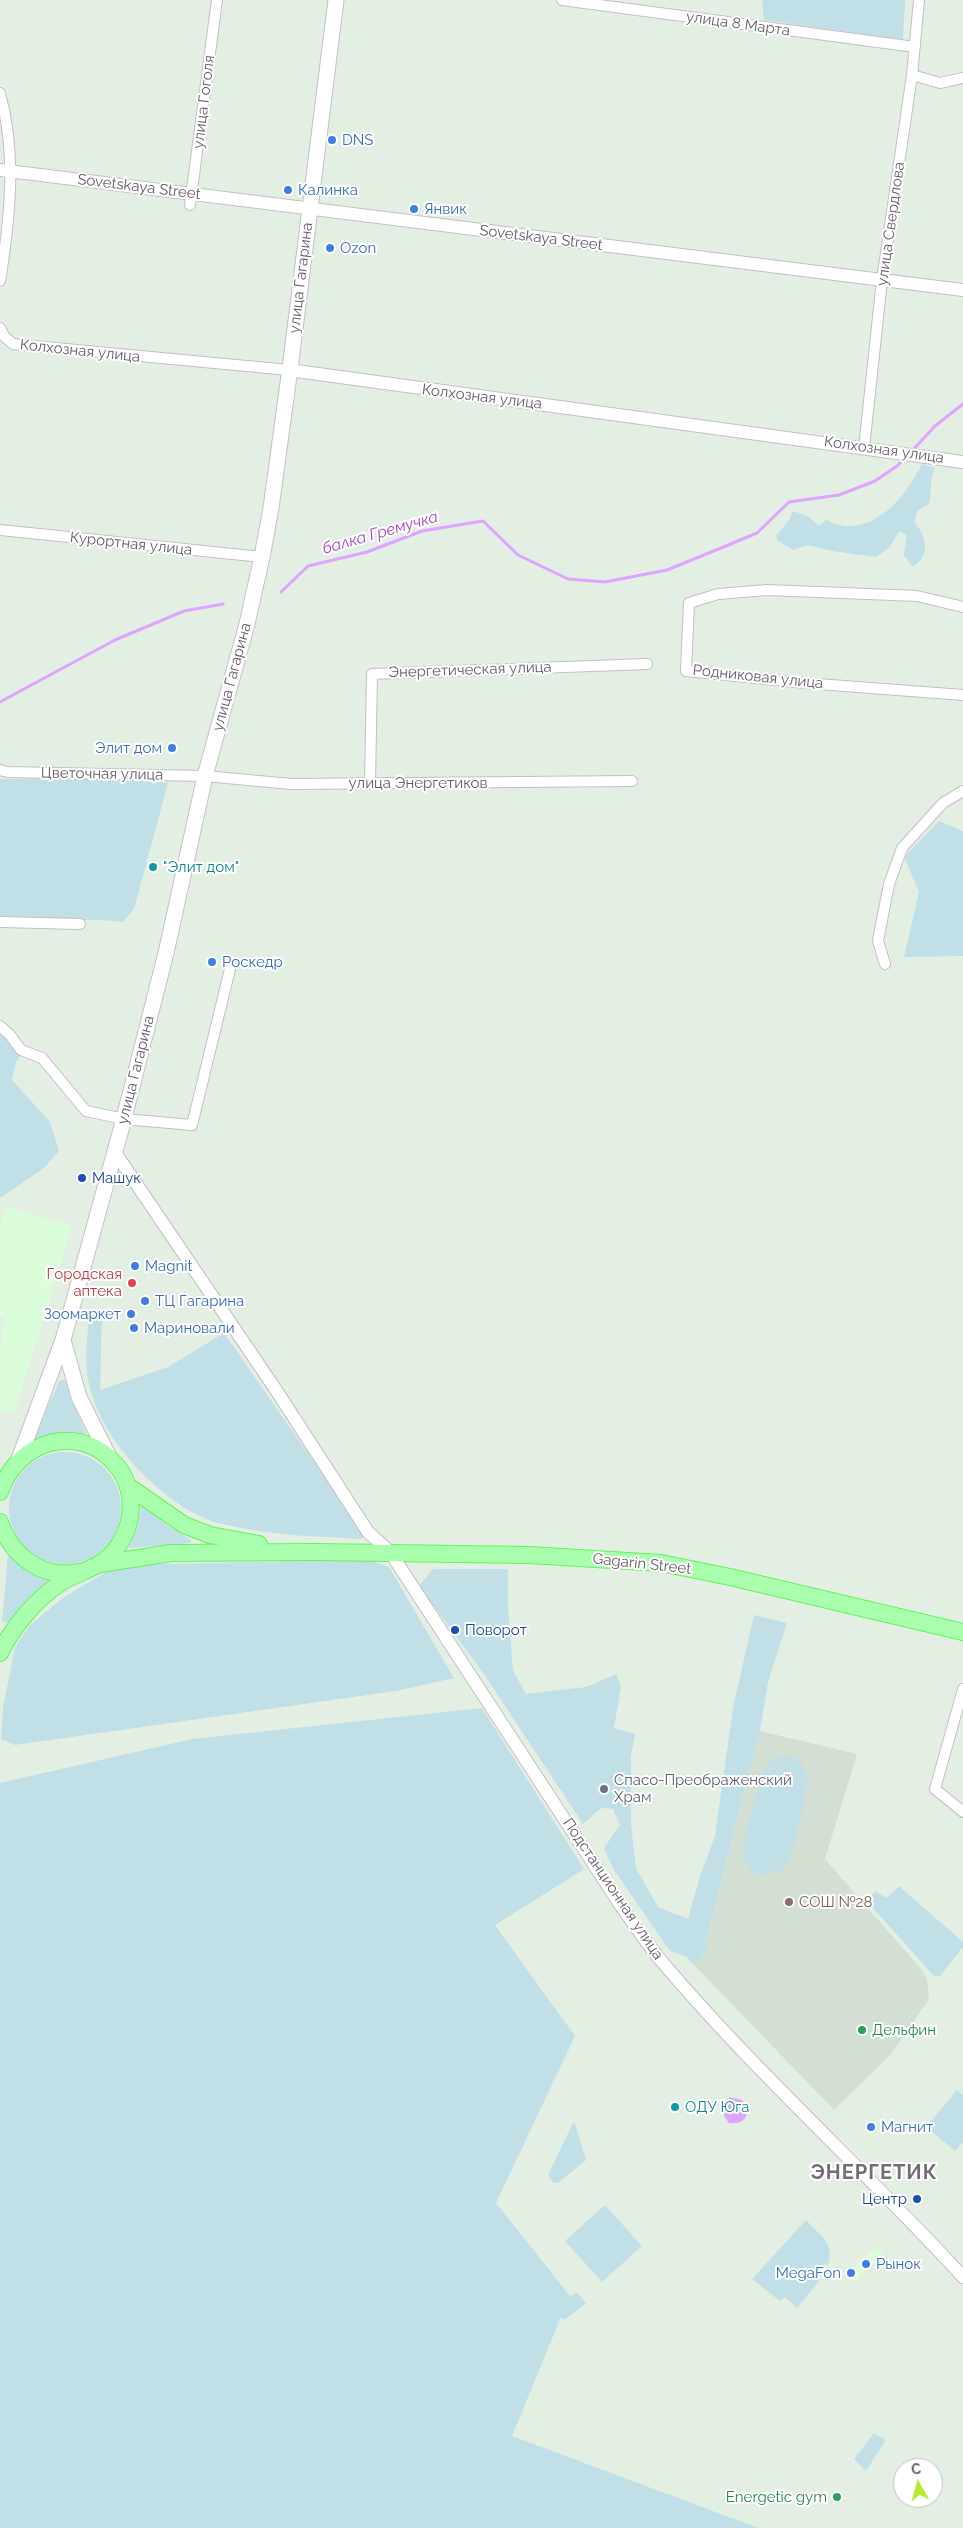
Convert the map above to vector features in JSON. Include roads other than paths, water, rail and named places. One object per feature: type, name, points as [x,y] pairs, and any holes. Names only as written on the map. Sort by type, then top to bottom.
[{"type":"main road","name":"улица Гагарина","points":[[19,1459],[63,1340],[124,1119],[166,953],[205,776],[247,624],[262,557],[271,508],[308,209],[318,154],[336,0]]},
{"type":"main road","points":[[0,1653],[16,1626],[31,1609],[62,1582],[94,1566],[113,1552],[124,1538],[130,1521],[131,1504],[128,1486],[117,1466],[109,1457],[79,1397],[63,1340]]},
{"type":"main road","points":[[0,1492],[10,1470],[19,1459],[32,1449],[48,1443],[80,1442],[95,1448],[109,1457]]},
{"type":"main road","points":[[128,1486],[184,1525],[210,1535],[314,1552]]},
{"type":"main road","points":[[0,1522],[6,1538],[15,1551],[34,1565],[56,1573],[72,1573],[94,1566],[171,1553],[314,1552]]},
{"type":"main road","points":[[0,1522],[0,1534]]},
{"type":"main road","name":"Gagarin Street","points":[[314,1552],[529,1555],[661,1563],[730,1577],[963,1632]]},
{"type":"street","name":"улица Гоголя","points":[[191,199],[217,0]]},
{"type":"street","name":"улица 8 Марта","points":[[562,0],[915,47]]},
{"type":"street","name":"улица Свердлова","points":[[864,448],[882,280],[912,76],[919,0]]},
{"type":"street","points":[[912,76],[940,82],[963,78]]},
{"type":"street","points":[[0,92],[8,138],[5,170],[5,248],[0,281]]},
{"type":"street","name":"Sovetskaya Street","points":[[5,170],[191,199],[308,209],[963,290]]},
{"type":"street","name":"Колхозная улица","points":[[2,332],[13,344],[289,370],[963,462]]},
{"type":"street","name":"Курортная улица","points":[[0,530],[262,557]]},
{"type":"street","name":"Родниковая улица","points":[[963,607],[917,596],[767,590],[718,594],[690,603],[686,671],[805,683],[963,695]]},
{"type":"street","name":"Энергетическая улица","points":[[370,783],[372,674],[647,664]]},
{"type":"street","name":"Цветочная улица","points":[[0,770],[8,772],[205,776]]},
{"type":"street","name":"улица Энергетиков","points":[[205,776],[291,784],[632,782]]},
{"type":"street","points":[[885,964],[878,941],[889,884],[902,848],[943,803],[963,791]]},
{"type":"street","points":[[0,922],[80,924]]},
{"type":"street","points":[[0,1026],[10,1034],[21,1050],[42,1058],[86,1111],[124,1119],[192,1125],[230,969]]},
{"type":"street","name":"Подстанционная улица","points":[[114,1151],[278,1393],[368,1532],[390,1552],[621,1906],[662,1962],[786,2094],[905,2214],[963,2277]]},
{"type":"street","points":[[963,1689],[935,1789],[963,1812]]},
{"type":"waterway","name":"балка Гремучка","points":[[911,452],[935,426],[963,404]]},
{"type":"waterway","name":"балка Гремучка","points":[[281,592],[308,566],[367,552],[422,531],[483,521],[518,555],[568,579],[605,582],[667,570],[757,533],[789,502],[839,495],[875,481],[905,458]]},
{"type":"waterway","name":"балка Гремучка","points":[[0,702],[115,640],[184,611],[223,604]]},
{"type":"place","name":"DNS","points":[[332,140]]},
{"type":"place","name":"Калинка","points":[[288,190]]},
{"type":"place","name":"Янвик","points":[[414,209]]},
{"type":"place","name":"Ozon","points":[[330,248]]},
{"type":"place","name":"Элит дом","points":[[172,748]]},
{"type":"place","name":"\"Элит дом\"","points":[[153,867]]},
{"type":"place","name":"Роскедр","points":[[212,962]]},
{"type":"place","name":"Машук","points":[[82,1178]]},
{"type":"place","name":"Magnit","points":[[135,1266]]},
{"type":"place","name":"Городская аптека","points":[[132,1283]]},
{"type":"place","name":"ТЦ Гагарина","points":[[145,1301]]},
{"type":"place","name":"Зоомаркет","points":[[131,1314]]},
{"type":"place","name":"Мариновали","points":[[134,1328]]},
{"type":"place","name":"Поворот","points":[[455,1630]]},
{"type":"place","name":"Спасо-Преображенский Храм","points":[[604,1789]]},
{"type":"place","name":"СОШ №28","points":[[789,1902]]},
{"type":"place","name":"Дельфин","points":[[862,2030]]},
{"type":"place","name":"ОДУ Юга","points":[[675,2107]]},
{"type":"place","name":"Магнит","points":[[871,2127]]},
{"type":"place","name":"Центр","points":[[917,2199]]},
{"type":"place","name":"Рынок","points":[[866,2264]]},
{"type":"place","name":"MegaFon","points":[[851,2273]]},
{"type":"place","name":"Energetic gym","points":[[837,2497]]},
{"type":"district","name":"ЭНЕРГЕТИК","points":[[874,2173]]}]
